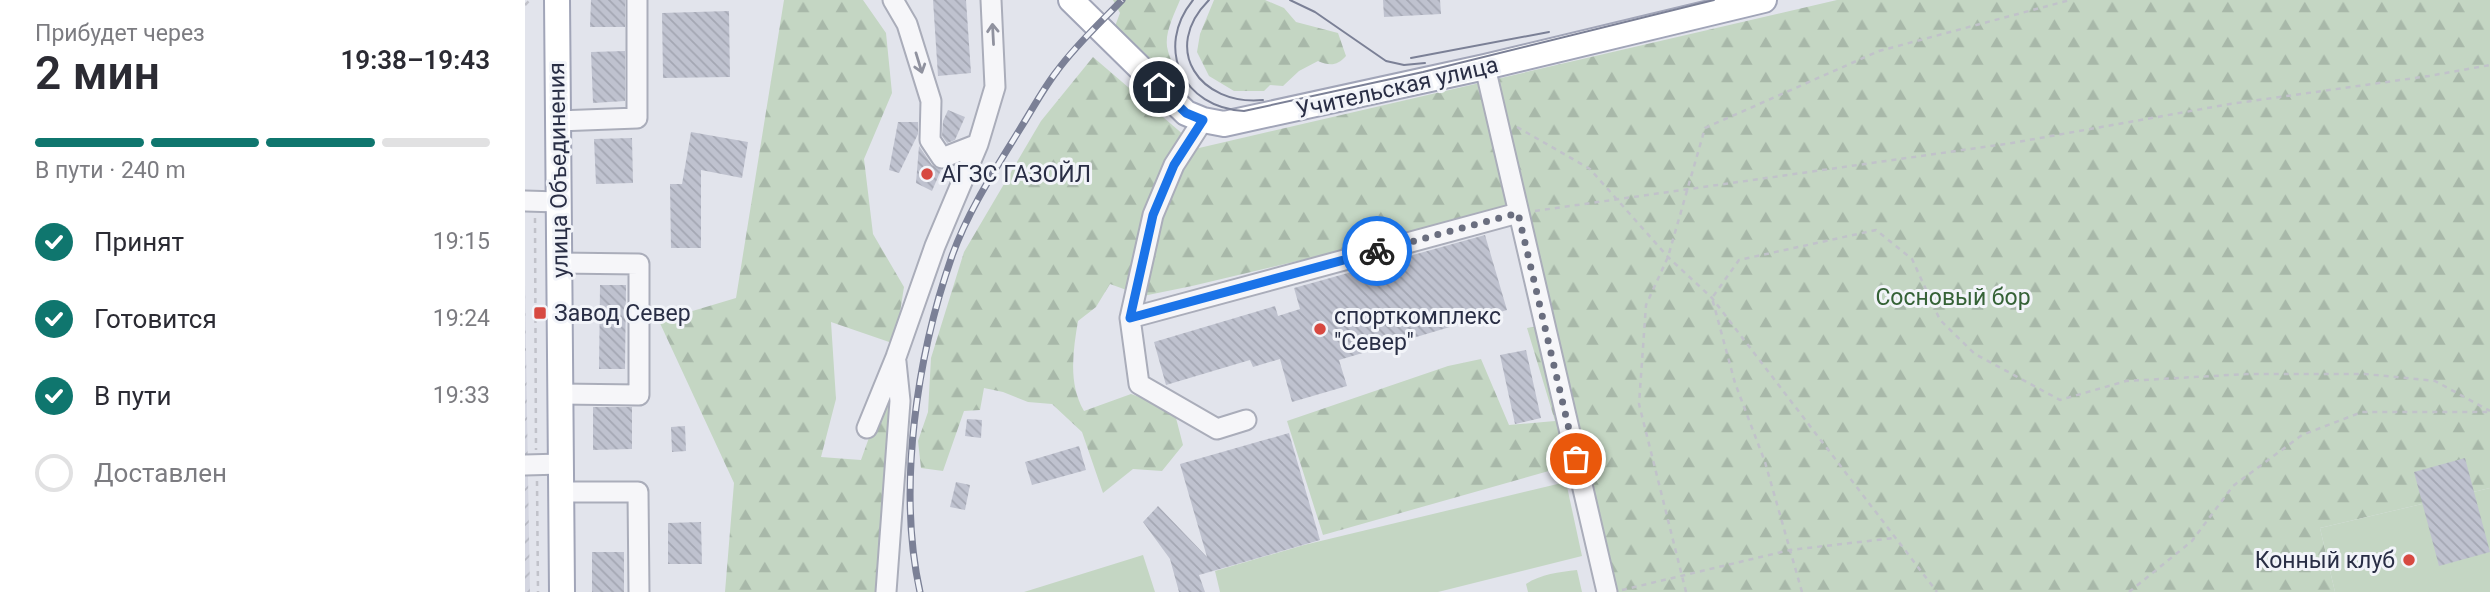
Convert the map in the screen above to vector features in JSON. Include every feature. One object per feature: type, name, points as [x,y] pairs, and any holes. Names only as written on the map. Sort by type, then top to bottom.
[{"type":"main road","name":"улица Объединения","points":[[557,0],[558,121],[539,201],[559,263],[560,394],[541,465],[561,492],[562,592]]},
{"type":"main road","points":[[1071,0],[1186,113],[1203,120]]},
{"type":"main road","name":"Учительская улица","points":[[1203,120],[1224,124],[1485,67],[1764,0]]},
{"type":"lane","points":[[558,121],[637,118],[637,0]]},
{"type":"lane","points":[[893,0],[907,24],[931,100],[930,140],[942,158],[978,144]]},
{"type":"lane","points":[[867,428],[896,357],[935,246],[978,144],[995,87],[991,0]]},
{"type":"lane","points":[[1485,67],[1607,592]]},
{"type":"lane","points":[[1203,120],[1174,165],[1153,215],[1130,318],[1139,384],[1216,429],[1246,420]]},
{"type":"lane","points":[[1130,318],[1518,213]]},
{"type":"lane","points":[[559,263],[639,264],[639,395],[560,394]]},
{"type":"lane","points":[[886,592],[900,401],[896,357]]},
{"type":"lane","points":[[561,492],[638,492],[639,592]]},
{"type":"path","points":[[525,5],[530,0]]},
{"type":"path","points":[[1686,592],[1639,404],[1646,304],[1668,257],[1705,128],[1879,51],[2070,0]]},
{"type":"path","points":[[1518,213],[2012,143],[2230,104],[2490,65]]},
{"type":"path","points":[[1514,117],[1517,128],[1590,169],[1668,257],[1712,298],[1937,592]]},
{"type":"path","points":[[538,592],[541,465],[539,201]]},
{"type":"path","points":[[1712,298],[1739,260],[1876,230],[1912,259],[1940,320],[1975,354],[2060,400],[2126,381],[2247,373],[2365,374],[2435,381],[2490,412]]},
{"type":"path","points":[[1712,298],[1735,383],[1765,462],[1801,592]]},
{"type":"path","points":[[2129,592],[2192,541],[2232,486],[2301,435],[2362,412],[2490,412]]},
{"type":"path","points":[[1616,592],[1790,550],[1895,538]]},
{"type":"shaded area","points":[[525,283],[528,476],[530,592],[525,592]]},
{"type":"green space","points":[[784,0],[863,0],[886,33],[892,93],[864,159],[873,234],[904,287],[895,344],[831,322],[836,399],[821,457],[861,460],[890,379],[892,592],[725,592],[734,483],[659,321],[736,298]]},
{"type":"green space","points":[[1113,0],[1180,0],[1167,38],[1173,79],[1157,72],[1114,29],[1120,13]]},
{"type":"green space","points":[[1214,0],[1265,0],[1284,8],[1296,22],[1338,33],[1346,56],[1333,64],[1318,61],[1299,71],[1283,86],[1270,85],[1264,91],[1234,91],[1209,76],[1197,52],[1200,34]]},
{"type":"green space","name":"Сосновый бор","points":[[1837,0],[2490,0],[2490,488],[2320,528],[2335,592],[1598,592],[1570,465],[1323,535],[1287,421],[1448,366],[1481,359],[1509,425],[1555,421],[1527,328],[1539,326],[1513,210],[1143,296],[1110,284],[1096,307],[1078,321],[1073,356],[1079,401],[1084,411],[1131,394],[1151,401],[1176,418],[1183,445],[1162,471],[1133,469],[1103,493],[1082,432],[1052,404],[1028,402],[984,388],[980,410],[964,411],[943,471],[921,468],[918,441],[928,412],[931,358],[964,252],[1041,121],[1093,57],[1199,148]]},
{"type":"green space","points":[[1566,482],[1582,556],[1438,592],[1220,592],[1215,571],[1304,545]]},
{"type":"green space","name":"Конный клуб","points":[[2490,488],[2490,592],[2335,592],[2320,528]]},
{"type":"green space","points":[[1143,555],[1155,592],[1024,592]]},
{"type":"green space","points":[[1577,570],[1582,592],[1528,592],[1526,584],[1538,578]]},
{"type":"building","points":[[591,0],[625,0],[625,27],[590,27]]},
{"type":"building","points":[[933,0],[966,0],[971,73],[938,76]]},
{"type":"building","points":[[1383,0],[1440,0],[1441,14],[1384,17]]},
{"type":"building","points":[[729,11],[730,77],[663,78],[662,13]]},
{"type":"building","points":[[625,51],[625,101],[593,103],[591,52]]},
{"type":"building","points":[[948,110],[965,117],[955,140],[947,143],[942,136],[943,121]]},
{"type":"building","points":[[898,122],[918,122],[918,134],[899,173],[889,170]]},
{"type":"building","points":[[691,132],[748,142],[742,178],[701,170],[701,248],[671,248],[670,184],[682,184]]},
{"type":"building","points":[[632,138],[633,183],[596,184],[594,139]]},
{"type":"building","points":[[919,146],[932,165],[941,170],[932,191],[916,183]]},
{"type":"building","name":"спорткомплекс \"Север\"","points":[[1485,235],[1507,310],[1339,360],[1347,386],[1292,402],[1280,359],[1253,367],[1250,360],[1166,385],[1154,342],[1275,306],[1278,316],[1300,309],[1294,288]]},
{"type":"building","points":[[600,285],[626,285],[625,369],[599,369]]},
{"type":"building","points":[[1526,350],[1541,418],[1515,424],[1500,355]]},
{"type":"building","points":[[593,407],[632,407],[632,449],[593,450]]},
{"type":"building","points":[[967,419],[982,420],[981,438],[965,436]]},
{"type":"building","points":[[685,426],[686,451],[672,452],[671,427]]},
{"type":"building","points":[[1289,433],[1320,540],[1199,575],[1205,592],[1179,592],[1170,559],[1143,522],[1158,506],[1207,557],[1180,464]]},
{"type":"building","points":[[1079,446],[1086,470],[1032,485],[1025,462]]},
{"type":"building","points":[[2465,458],[2490,552],[2439,566],[2414,472]]},
{"type":"building","points":[[956,482],[970,485],[965,510],[950,507]]},
{"type":"building","points":[[701,522],[702,564],[668,564],[668,523]]},
{"type":"building","points":[[592,552],[624,552],[624,592],[592,592]]},
{"type":"tram line","points":[[1193,0],[1181,18],[1176,37],[1176,55],[1181,72],[1191,87],[1205,99],[1223,107],[1244,111],[1423,72],[1714,0]]},
{"type":"tram line","points":[[1209,0],[1195,19],[1188,37],[1188,55],[1194,71],[1205,84],[1221,94],[1241,99],[1263,100]]},
{"type":"tram line","points":[[1290,0],[1315,12],[1386,61],[1404,65],[1425,63]]},
{"type":"tram line","points":[[1411,58],[1549,32]]},
{"type":"railway","points":[[920,592],[913,552],[910,510],[914,422],[929,336],[952,256],[983,191],[1047,85],[1072,52],[1122,0]]},
{"type":"way so far","points":[[1377,251],[1518,213],[1576,459]]},
{"type":"place","name":"АГЗС ГАЗОЙЛ","points":[[927,174]]},
{"type":"place","name":"Завод Север","points":[[540,313]]},
{"type":"place","name":"спорткомплекс \"Север\"","points":[[1320,329]]},
{"type":"place","name":"Конный клуб","points":[[2409,560]]},
{"type":"route","points":[[1159,87],[1186,113],[1203,120],[1174,165],[1153,215],[1130,318],[1377,251]]}]
